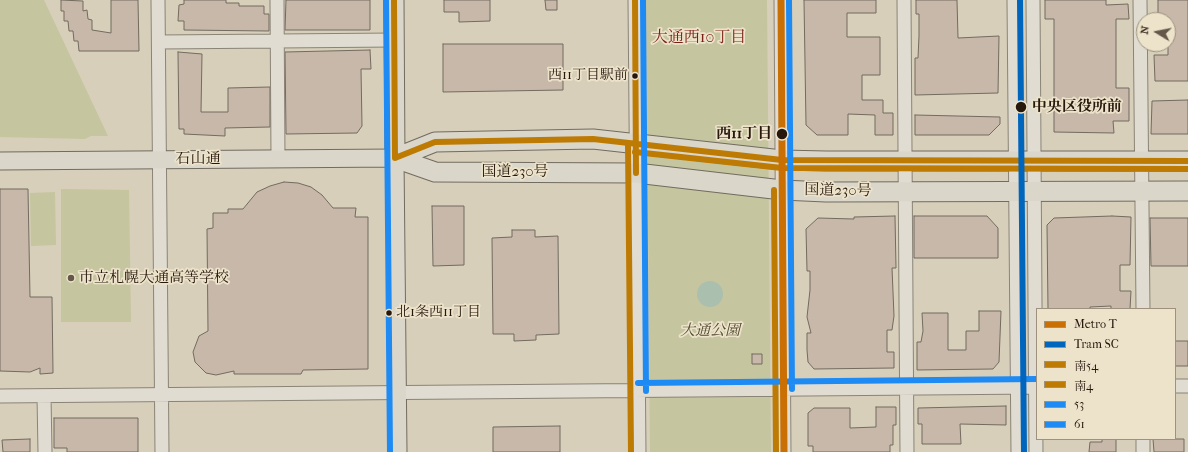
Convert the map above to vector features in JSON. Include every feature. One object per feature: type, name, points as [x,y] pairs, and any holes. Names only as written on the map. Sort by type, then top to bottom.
[{"type":"highway","points":[[394,0],[395,158]]},
{"type":"highway","name":"国道230号","points":[[395,158],[435,142],[593,139],[782,160],[1188,161]]},
{"type":"highway","name":"国道230号","points":[[395,158],[435,172],[636,174],[782,190],[826,192],[1188,192]]},
{"type":"main road","name":"石山通","points":[[0,161],[395,158]]},
{"type":"main road","points":[[395,158],[398,452]]},
{"type":"street","points":[[158,0],[162,452]]},
{"type":"street","points":[[277,0],[278,158]]},
{"type":"street","points":[[635,0],[639,452]]},
{"type":"street","points":[[781,0],[784,452]]},
{"type":"street","points":[[904,0],[907,452]]},
{"type":"street","points":[[1014,0],[1036,387],[1036,452]]},
{"type":"street","points":[[1018,452],[1017,387],[1024,160],[1033,0]]},
{"type":"street","points":[[1140,0],[1142,308]]},
{"type":"street","points":[[159,42],[395,40]]},
{"type":"street","points":[[1176,386],[1188,386]]},
{"type":"street","points":[[0,396],[1036,387]]},
{"type":"street","points":[[44,396],[45,452]]},
{"type":"street","points":[[1143,440],[1143,452]]},
{"type":"green space","points":[[0,0],[44,0],[108,136],[91,136],[85,139],[0,137]]},
{"type":"green space","name":"大通公園","points":[[646,0],[767,0],[771,452],[650,452]]},
{"type":"green space","points":[[61,189],[129,190],[131,322],[61,322]]},
{"type":"green space","points":[[55,192],[56,245],[31,246],[30,193]]},
{"type":"shaded area","points":[[710,281],[719,285],[723,294],[719,303],[710,307],[701,303],[697,294],[701,285]]},
{"type":"building","points":[[61,0],[83,1],[83,11],[87,10],[88,19],[92,20],[92,30],[111,33],[111,0],[138,0],[139,51],[79,51],[78,41],[74,41],[73,31],[69,31],[68,21],[64,21],[64,11],[61,11]]},
{"type":"building","points":[[184,0],[226,0],[226,3],[239,3],[239,6],[264,6],[264,14],[269,14],[269,31],[184,30],[184,21],[178,21],[179,5],[184,4]]},
{"type":"building","points":[[286,0],[370,0],[370,30],[285,30]]},
{"type":"building","points":[[444,0],[490,0],[490,21],[459,22],[459,12],[444,12]]},
{"type":"building","points":[[545,0],[557,0],[557,10],[546,10]]},
{"type":"building","points":[[804,0],[876,0],[876,13],[847,13],[847,37],[880,37],[880,75],[862,75],[862,100],[883,100],[883,113],[893,113],[893,135],[875,135],[875,115],[848,114],[848,135],[817,135],[806,125]]},
{"type":"building","points":[[916,0],[957,0],[958,38],[999,36],[998,93],[915,95],[915,58],[918,58],[919,36],[919,14],[916,14]]},
{"type":"building","points":[[1045,0],[1106,0],[1106,5],[1128,4],[1129,19],[1116,19],[1116,88],[1129,88],[1129,121],[1113,121],[1114,133],[1054,132],[1054,19],[1045,19]]},
{"type":"building","points":[[1158,0],[1188,0],[1188,81],[1155,81],[1154,55],[1168,55],[1168,52],[1176,52],[1176,12],[1158,12]]},
{"type":"building","points":[[443,44],[563,44],[563,90],[443,92]]},
{"type":"building","points":[[370,50],[371,69],[361,69],[362,126],[357,133],[286,134],[285,52]]},
{"type":"building","points":[[178,52],[202,54],[201,112],[228,112],[228,88],[270,87],[270,127],[225,128],[225,136],[184,134],[184,129],[179,129]]},
{"type":"building","points":[[1188,100],[1188,134],[1151,134],[1152,101]]},
{"type":"building","points":[[915,115],[1000,117],[1000,124],[989,135],[915,135]]},
{"type":"building","points":[[284,182],[298,183],[311,187],[322,195],[333,208],[356,208],[355,217],[368,217],[368,369],[303,370],[301,374],[234,374],[234,371],[216,375],[206,373],[195,362],[193,352],[199,336],[208,331],[207,229],[213,228],[213,213],[228,213],[228,209],[243,209],[257,192]]},
{"type":"building","points":[[0,189],[28,189],[30,297],[52,297],[53,373],[40,374],[40,368],[30,372],[0,371]]},
{"type":"building","points":[[432,206],[464,206],[464,265],[433,266]]},
{"type":"building","points":[[895,216],[896,268],[892,268],[894,316],[892,330],[887,330],[887,352],[894,352],[894,368],[814,369],[808,362],[807,350],[807,333],[811,333],[807,317],[810,290],[810,271],[807,271],[806,229],[818,218],[854,219],[854,217]]},
{"type":"building","points":[[914,216],[987,216],[998,228],[998,258],[914,258]]},
{"type":"building","points":[[1112,216],[1131,217],[1130,265],[1120,265],[1120,291],[1131,291],[1130,308],[1111,308],[1111,306],[1090,308],[1048,308],[1047,225],[1054,218]]},
{"type":"building","points":[[1150,218],[1188,218],[1188,266],[1151,266]]},
{"type":"building","points":[[512,230],[535,230],[535,237],[558,236],[559,334],[536,335],[536,340],[514,341],[514,334],[493,334],[492,238],[512,237]]},
{"type":"building","points":[[979,311],[1001,311],[999,362],[993,369],[917,370],[917,342],[921,342],[923,331],[922,313],[948,313],[948,350],[966,350],[966,331],[979,331]]},
{"type":"building","points":[[1176,341],[1188,341],[1188,366],[1176,366]]},
{"type":"building","points":[[752,354],[762,354],[762,364],[752,364]]},
{"type":"building","points":[[1006,406],[1006,425],[960,424],[961,444],[922,444],[922,424],[918,424],[918,408]]},
{"type":"building","points":[[876,407],[896,407],[896,425],[893,425],[893,445],[890,445],[890,452],[813,452],[813,446],[808,446],[808,413],[814,408],[850,408],[850,428],[876,427]]},
{"type":"building","points":[[54,418],[138,418],[138,452],[67,452],[67,448],[54,448]]},
{"type":"building","points":[[560,426],[560,452],[493,452],[493,427]]},
{"type":"building","points":[[30,439],[30,452],[3,452],[2,440]]},
{"type":"building","points":[[1184,439],[1184,452],[1154,452],[1153,440]]},
{"type":"building","points":[[1102,440],[1116,440],[1116,452],[1089,452],[1090,442],[1102,442]]},
{"type":"metro line","name":"T","points":[[781,0],[784,452]]},
{"type":"tram line","name":"SC","points":[[1020,0],[1024,452]]},
{"type":"transit line","name":"61","points":[[386,0],[390,452]]},
{"type":"transit line","name":"南54","points":[[394,0],[395,158]]},
{"type":"transit line","name":"南54","points":[[635,0],[636,173]]},
{"type":"transit line","name":"53","points":[[643,0],[646,391]]},
{"type":"transit line","name":"53","points":[[789,0],[792,389]]},
{"type":"transit line","name":"南54","points":[[395,158],[435,142],[593,139],[782,160],[1188,161]]},
{"type":"transit line","name":"南4","points":[[628,144],[631,452]]},
{"type":"transit line","name":"南4","points":[[635,152],[782,168],[1188,169]]},
{"type":"transit line","name":"南4","points":[[774,190],[776,452]]},
{"type":"transit line","name":"53","points":[[638,383],[1036,379]]},
{"type":"place","name":"西11丁目駅前","points":[[635,76]]},
{"type":"place","name":"中央区役所前","points":[[1021,107]]},
{"type":"place","name":"西11丁目","points":[[782,134]]},
{"type":"place","name":"市立札幌大通高等学校","points":[[71,278]]},
{"type":"place","name":"北1条西11丁目","points":[[389,313]]},
{"type":"district","name":"大通西10丁目","points":[[699,38]]}]
